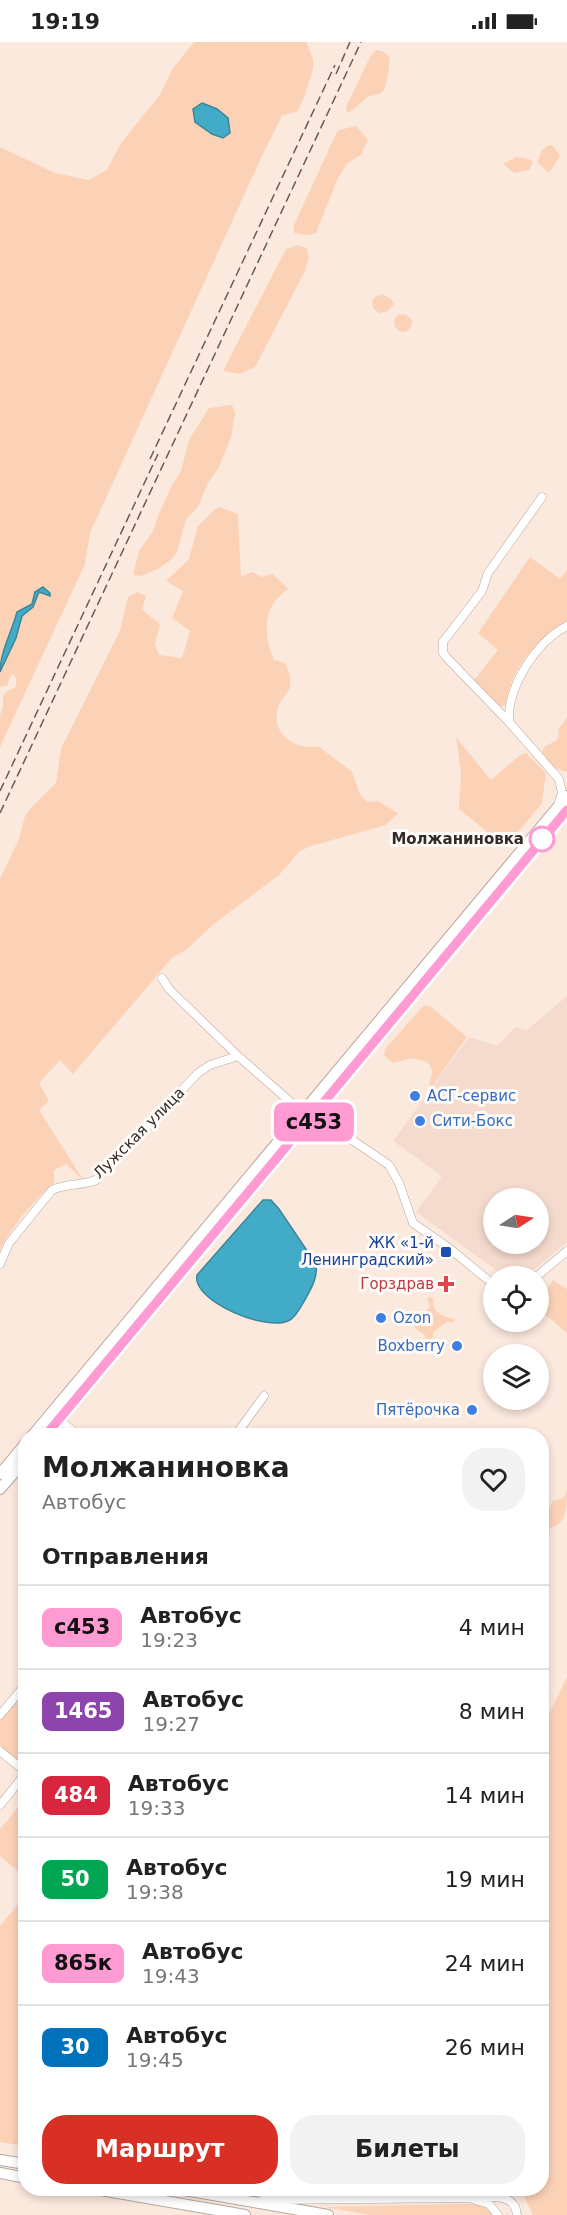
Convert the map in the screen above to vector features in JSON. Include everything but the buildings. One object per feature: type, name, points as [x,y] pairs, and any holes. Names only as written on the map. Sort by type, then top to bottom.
[{"type":"highway","points":[[39,1428],[304,1119],[324,1102],[562,809],[567,796]]},
{"type":"highway","points":[[52,1428],[304,1119],[562,809]]},
{"type":"highway","points":[[0,1474],[18,1453]]},
{"type":"highway","points":[[0,1489],[18,1468]]},
{"type":"highway","points":[[0,2160],[18,2163]]},
{"type":"highway","points":[[0,2174],[18,2177]]},
{"type":"highway","points":[[135,2196],[245,2215]]},
{"type":"highway","points":[[221,2196],[328,2215]]},
{"type":"street","points":[[542,497],[488,573],[482,591],[443,642],[443,653],[554,772],[562,790],[562,809]]},
{"type":"street","points":[[509,722],[508,710],[516,682],[533,656],[559,630],[567,626]]},
{"type":"street","points":[[554,772],[567,776]]},
{"type":"street","points":[[162,978],[169,989],[304,1119],[327,1123],[389,1165],[399,1183],[413,1223],[483,1276]]},
{"type":"street","name":"Лужская улица","points":[[0,1264],[9,1243],[52,1190],[96,1180],[198,1073],[210,1065],[238,1056]]},
{"type":"street","points":[[324,1102],[324,1115],[327,1123]]},
{"type":"street","points":[[549,1266],[567,1251]]},
{"type":"street","points":[[241,1428],[264,1396]]},
{"type":"street","points":[[58,1420],[69,1428]]},
{"type":"street","points":[[0,1714],[18,1693]]},
{"type":"street","points":[[0,1751],[18,1766]]},
{"type":"street","points":[[0,1805],[18,1782]]},
{"type":"street","points":[[470,2198],[489,2204],[498,2215]]},
{"type":"street","points":[[245,2200],[506,2198],[513,2201],[517,2215]]},
{"type":"shaded area","points":[[194,42],[307,42],[313,60],[310,78],[298,111],[282,116],[261,158],[90,533],[85,564],[0,747],[0,715],[3,696],[16,687],[16,679],[14,674],[11,675],[7,686],[0,687],[0,672],[16,638],[22,616],[31,609],[39,592],[49,595],[50,593],[43,588],[40,589],[36,592],[32,603],[17,612],[0,662],[0,147],[55,173],[88,180],[107,170],[121,143],[159,96],[173,68]]},
{"type":"shaded area","points":[[376,50],[384,52],[390,58],[385,88],[381,93],[366,98],[347,113],[346,107],[370,57]]},
{"type":"shaded area","points":[[356,126],[368,140],[361,155],[348,163],[338,178],[316,233],[310,235],[294,233],[294,225],[336,134],[339,130]]},
{"type":"shaded area","points":[[552,145],[560,156],[549,173],[537,162],[542,150]]},
{"type":"shaded area","points":[[516,157],[533,162],[529,170],[514,173],[503,164]]},
{"type":"shaded area","points":[[298,245],[306,248],[309,256],[305,271],[255,367],[240,374],[223,371],[286,249]]},
{"type":"shaded area","points":[[382,294],[391,299],[394,304],[388,311],[379,313],[373,308],[372,302],[374,298]]},
{"type":"shaded area","points":[[399,314],[407,314],[412,319],[410,330],[399,332],[394,327],[394,319]]},
{"type":"shaded area","points":[[232,405],[235,413],[231,438],[198,507],[186,519],[177,552],[172,559],[158,569],[141,576],[133,575],[139,551],[153,531],[172,485],[181,471],[189,440],[209,408]]},
{"type":"shaded area","points":[[219,507],[238,514],[241,577],[252,572],[262,577],[273,574],[288,589],[273,604],[267,621],[268,640],[274,660],[285,663],[290,678],[290,687],[279,705],[277,717],[281,732],[301,746],[318,746],[352,772],[360,794],[367,802],[378,801],[398,813],[386,825],[300,851],[279,875],[215,923],[187,949],[172,958],[73,1074],[60,1060],[39,1083],[49,1101],[39,1110],[84,1181],[66,1164],[54,1170],[54,1183],[24,1214],[0,1250],[0,879],[19,839],[25,816],[56,783],[61,749],[120,631],[128,597],[137,592],[146,596],[142,610],[160,624],[155,644],[159,655],[182,658],[190,631],[172,618],[183,591],[166,581],[189,559],[198,526]]},
{"type":"shaded area","points":[[530,557],[560,579],[567,570],[567,621],[555,629],[527,656],[513,678],[505,705],[500,707],[474,680],[498,650],[478,633]]},
{"type":"shaded area","points":[[567,717],[567,772],[552,765],[542,751],[545,746],[556,741],[559,736],[558,730]]},
{"type":"shaded area","points":[[456,737],[491,780],[519,756],[526,753],[546,773],[542,803],[506,847],[459,809],[461,773]]},
{"type":"shaded area","points":[[567,996],[567,1242],[539,1266],[491,1266],[416,1212],[442,1176],[393,1141],[469,1037],[497,1046],[516,1027],[526,1031]]},
{"type":"shaded area","points":[[424,1005],[430,1006],[467,1037],[433,1085],[429,1086],[432,1073],[427,1062],[411,1058],[393,1063],[384,1055],[385,1049]]},
{"type":"shaded area","points":[[553,1280],[567,1289],[567,1333],[549,1318],[549,1286]]},
{"type":"shaded area","points":[[427,1298],[434,1300],[433,1305],[437,1311],[455,1319],[453,1322],[446,1322],[434,1332],[430,1346],[426,1343],[425,1335],[415,1328],[415,1320],[411,1317],[423,1315],[430,1306]]},
{"type":"shaded area","points":[[567,1490],[565,1514],[560,1523],[550,1528],[549,1536],[549,1508],[553,1501],[564,1498]]},
{"type":"shaded area","points":[[567,1677],[567,2215],[533,2215],[524,2196],[549,2196],[549,1714]]},
{"type":"shaded area","points":[[18,1697],[18,1760],[15,1760],[0,1745],[0,1719]]},
{"type":"shaded area","points":[[18,1807],[18,1871],[0,1856],[0,1829]]},
{"type":"shaded area","points":[[18,1904],[18,2145],[0,2142],[0,1926]]},
{"type":"shaded area","points":[[469,2204],[483,2206],[495,2215],[371,2215],[325,2207]]},
{"type":"water","points":[[202,103],[217,109],[228,118],[230,133],[223,138],[212,134],[195,122],[193,109]]},
{"type":"water","points":[[43,587],[50,593],[50,596],[39,592],[33,607],[22,616],[16,638],[0,672],[4,650],[17,612],[32,604],[35,592]]},
{"type":"water","points":[[263,1200],[271,1200],[279,1209],[316,1264],[314,1281],[299,1310],[290,1320],[279,1323],[265,1322],[233,1312],[206,1295],[198,1285],[197,1275]]},
{"type":"railway","points":[[336,74],[350,42]]},
{"type":"railway","points":[[0,813],[361,42]]},
{"type":"railway","points":[[150,459],[335,65]]},
{"type":"railway","points":[[0,791],[158,454]]},
{"type":"bus line","name":"с453","points":[[52,1428],[305,1124],[320,1121],[327,1123],[324,1115],[324,1102],[567,810]]},
{"type":"place","name":"Молжаниновка","points":[[542,839]]},
{"type":"place","name":"АСГ-сервис","points":[[415,1096]]},
{"type":"place","name":"Сити-Бокс","points":[[420,1121]]},
{"type":"place","name":"ЖК «1-й Ленинградский»","points":[[446,1252]]},
{"type":"place","name":"Горздрав","points":[[446,1284]]},
{"type":"place","name":"Ozon","points":[[381,1318]]},
{"type":"place","name":"Boxberry","points":[[457,1346]]},
{"type":"place","name":"Пятёрочка","points":[[472,1410]]}]
